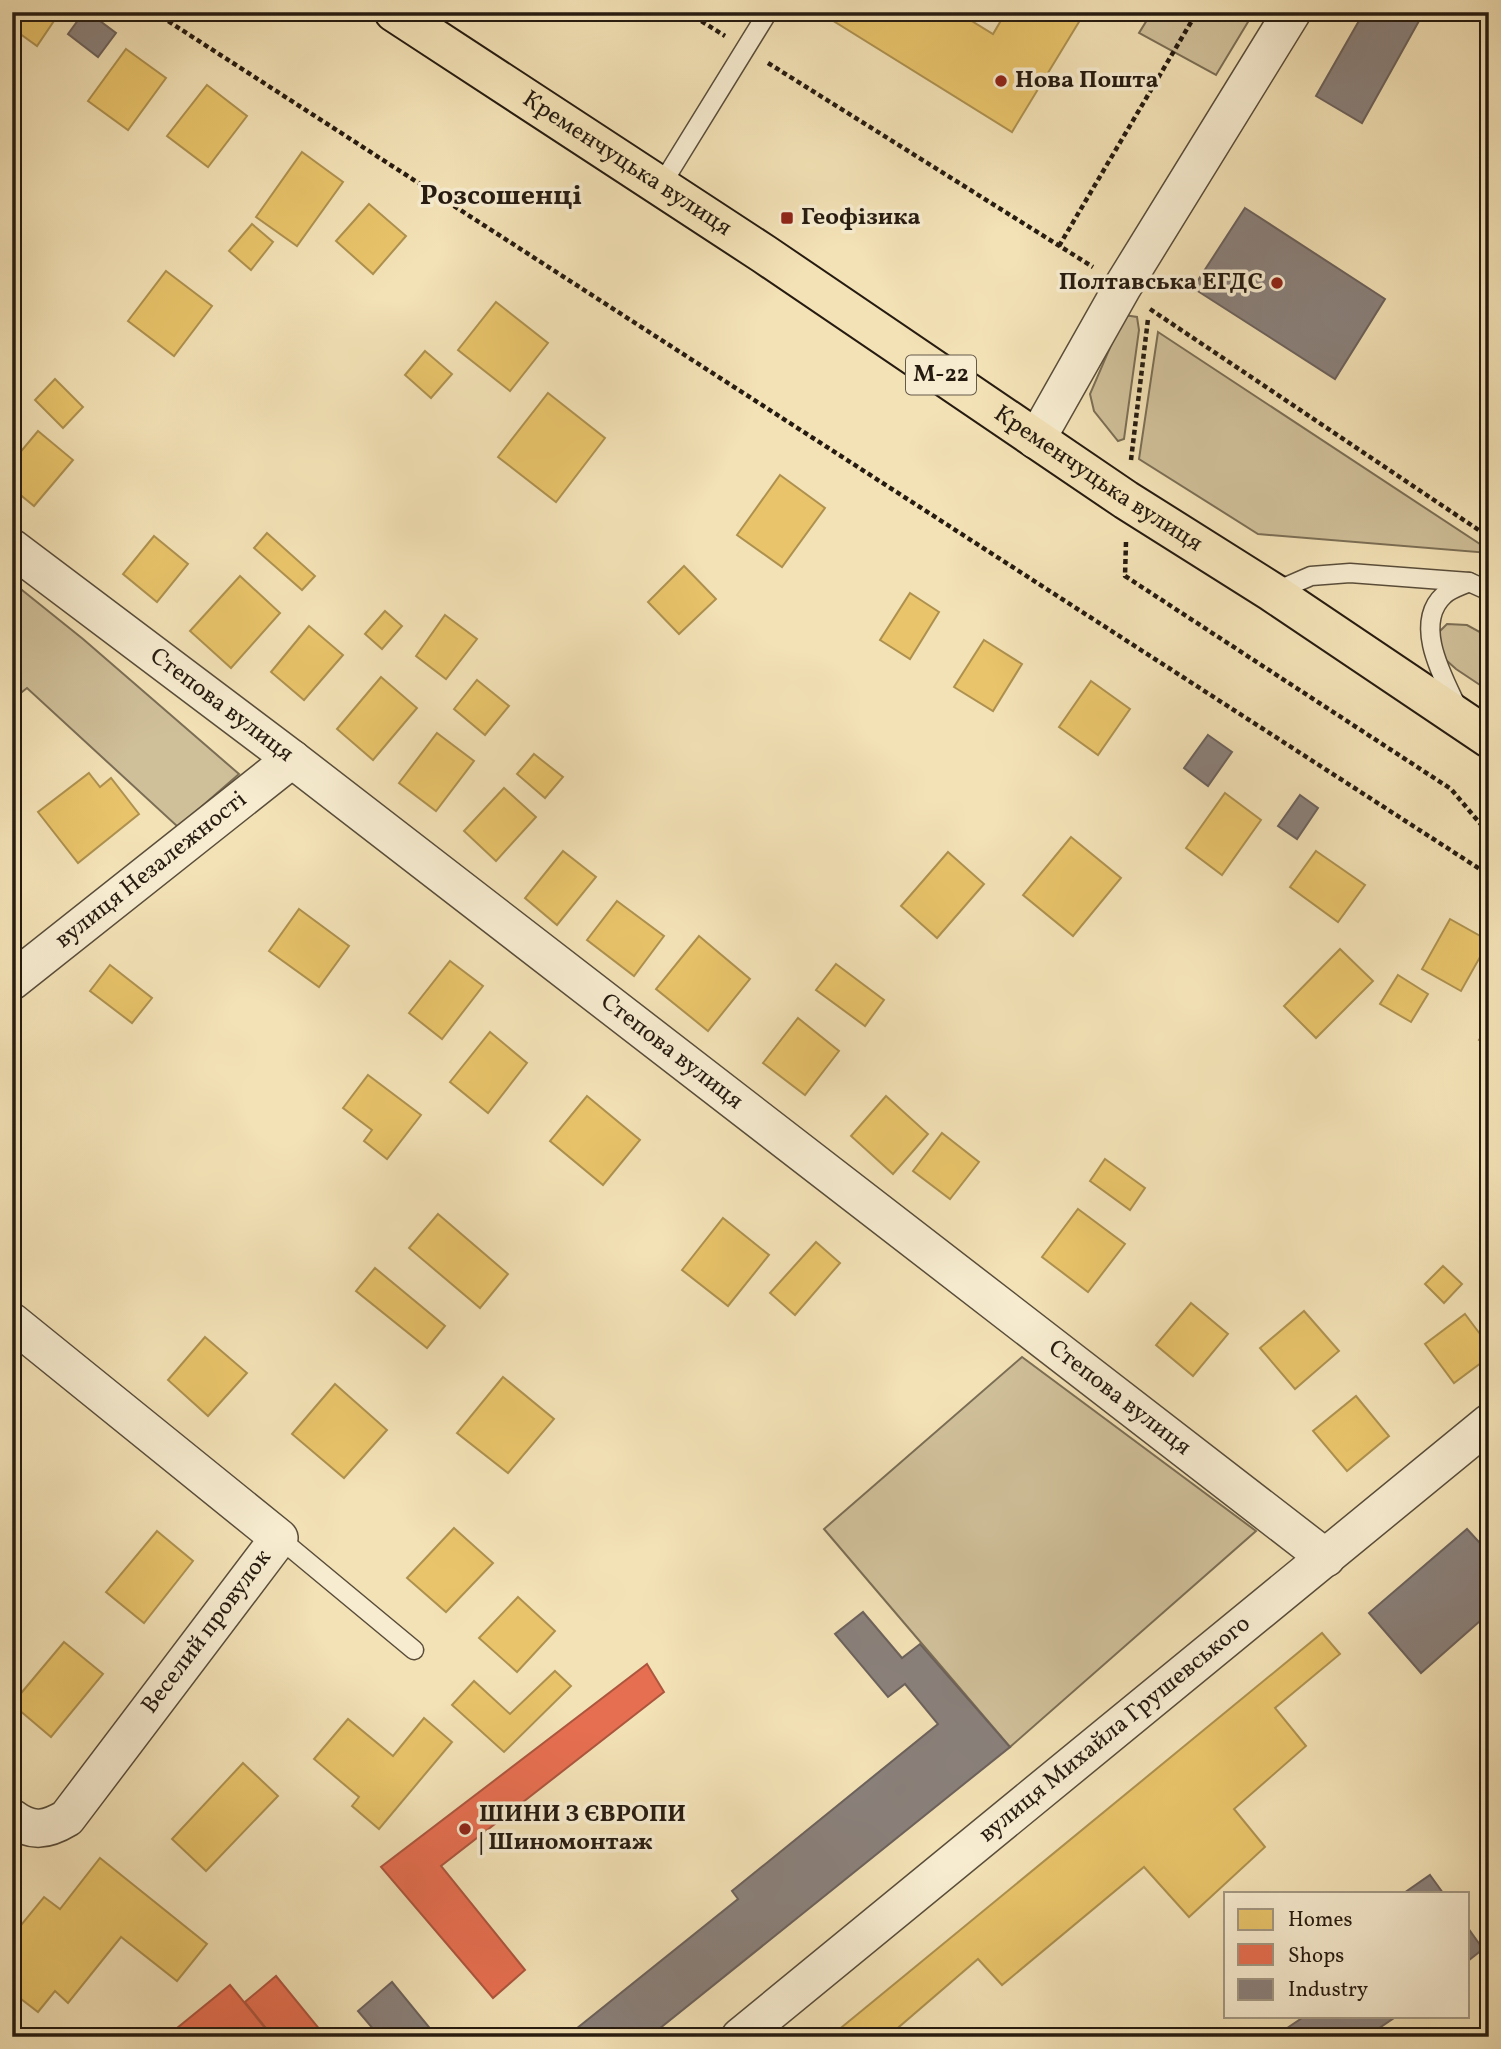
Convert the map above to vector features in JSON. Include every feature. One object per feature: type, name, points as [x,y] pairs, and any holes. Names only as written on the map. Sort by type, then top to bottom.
[{"type":"highway","name":"Кременчуцька вулиця","points":[[394,12],[764,254],[1036,440],[1272,592],[1477,730]]},
{"type":"street","points":[[1036,440],[1143,297],[1292,12]]},
{"type":"street","name":"Степова вулиця","points":[[12,548],[292,759],[1326,1558]]},
{"type":"street","name":"вулиця Незалежності","points":[[12,981],[292,759]]},
{"type":"street","name":"Веселий провулок","points":[[12,1322],[279,1538],[67,1818],[53,1827],[40,1829],[23,1826],[12,1818]]},
{"type":"street","name":"вулиця Михайла Грушевського","points":[[740,2037],[1489,1423]]},
{"type":"lane","points":[[660,187],[768,12]]},
{"type":"lane","points":[[1272,592],[1311,576],[1350,573],[1469,582],[1489,591]]},
{"type":"lane","points":[[1469,582],[1444,595],[1430,624],[1436,659],[1477,730]]},
{"type":"lane","points":[[279,1538],[414,1650]]},
{"type":"path","points":[[154,12],[1489,875]]},
{"type":"path","points":[[687,12],[1143,297],[1489,537]]},
{"type":"path","points":[[1059,246],[1197,12]]},
{"type":"path","points":[[1143,297],[1126,500],[1125,576],[1451,789],[1489,834]]},
{"type":"shaded area","points":[[1152,12],[1254,12],[1216,75],[1139,33]]},
{"type":"shaded area","points":[[1124,315],[1137,317],[1139,330],[1124,439],[1118,441],[1094,411],[1090,394]]},
{"type":"shaded area","points":[[1158,332],[1489,550],[1489,553],[1258,534],[1139,459]]},
{"type":"shaded area","points":[[12,582],[83,639],[239,774],[178,827],[27,688],[12,700]]},
{"type":"shaded area","points":[[1447,624],[1467,625],[1489,637],[1489,691],[1456,669],[1440,651],[1439,632]]},
{"type":"shaded area","points":[[1022,1357],[1256,1531],[1010,1747],[824,1529]]},
{"type":"building: Homes","points":[[12,12],[60,12],[37,46],[12,28]]},
{"type":"building: Homes","points":[[819,12],[957,12],[993,34],[1006,12],[1085,12],[1012,132]]},
{"type":"building: Homes","points":[[126,49],[166,78],[128,130],[88,101]]},
{"type":"building: Homes","points":[[207,85],[247,116],[208,167],[167,136]]},
{"type":"building: Homes","points":[[302,152],[343,182],[297,246],[256,217]]},
{"type":"building: Homes","points":[[369,204],[406,236],[373,274],[336,241]]},
{"type":"building: Homes","points":[[252,224],[273,242],[251,270],[229,251]]},
{"type":"building: Homes","points":[[166,271],[212,306],[174,356],[128,321]]},
{"type":"building: Homes","points":[[496,302],[548,343],[510,391],[458,350]]},
{"type":"building: Homes","points":[[425,351],[452,374],[431,398],[405,375]]},
{"type":"building: Homes","points":[[55,379],[83,407],[63,428],[35,400]]},
{"type":"building: Homes","points":[[548,393],[605,438],[556,502],[498,457]]},
{"type":"building: Homes","points":[[38,431],[73,460],[34,506],[12,488],[12,462]]},
{"type":"building: Homes","points":[[780,475],[825,508],[782,567],[737,535]]},
{"type":"building: Homes","points":[[267,533],[315,576],[302,590],[254,548]]},
{"type":"building: Homes","points":[[154,536],[188,564],[157,602],[123,574]]},
{"type":"building: Homes","points":[[684,566],[716,599],[679,634],[648,602]]},
{"type":"building: Homes","points":[[240,576],[280,613],[231,668],[190,631]]},
{"type":"building: Homes","points":[[910,593],[939,612],[910,659],[880,640]]},
{"type":"building: Homes","points":[[385,611],[402,626],[382,649],[365,634]]},
{"type":"building: Homes","points":[[445,615],[477,639],[446,679],[416,656]]},
{"type":"building: Homes","points":[[309,626],[343,655],[304,700],[271,672]]},
{"type":"building: Homes","points":[[984,640],[1022,664],[993,711],[954,687]]},
{"type":"building: Homes","points":[[381,677],[417,708],[373,760],[337,729]]},
{"type":"building: Homes","points":[[477,680],[509,706],[485,735],[454,709]]},
{"type":"building: Homes","points":[[1091,681],[1130,709],[1098,755],[1059,727]]},
{"type":"building: Homes","points":[[437,733],[474,761],[436,811],[399,783]]},
{"type":"building: Homes","points":[[534,754],[563,777],[545,798],[517,774]]},
{"type":"building: Homes","points":[[89,773],[100,787],[111,778],[139,814],[78,863],[38,812]]},
{"type":"building: Homes","points":[[504,788],[536,817],[496,861],[464,831]]},
{"type":"building: Homes","points":[[1225,793],[1261,820],[1222,875],[1186,848]]},
{"type":"building: Homes","points":[[1071,837],[1121,878],[1073,936],[1023,895]]},
{"type":"building: Homes","points":[[563,851],[596,877],[557,925],[525,898]]},
{"type":"building: Homes","points":[[1316,851],[1365,885],[1338,922],[1290,887]]},
{"type":"building: Homes","points":[[948,852],[984,884],[937,938],[901,906]]},
{"type":"building: Homes","points":[[617,901],[664,936],[634,976],[587,940]]},
{"type":"building: Homes","points":[[299,909],[349,946],[319,987],[269,951]]},
{"type":"building: Homes","points":[[1450,919],[1489,941],[1461,991],[1422,969]]},
{"type":"building: Homes","points":[[699,936],[750,979],[708,1031],[656,989]]},
{"type":"building: Homes","points":[[1340,949],[1373,981],[1316,1038],[1284,1006]]},
{"type":"building: Homes","points":[[450,961],[483,986],[442,1039],[409,1013]]},
{"type":"building: Homes","points":[[836,964],[884,1000],[865,1026],[816,990]]},
{"type":"building: Homes","points":[[110,965],[152,998],[132,1023],[90,991]]},
{"type":"building: Homes","points":[[1398,975],[1428,994],[1411,1022],[1380,1004]]},
{"type":"building: Homes","points":[[798,1018],[839,1051],[805,1095],[763,1063]]},
{"type":"building: Homes","points":[[1489,1025],[1489,1046],[1479,1040]]},
{"type":"building: Homes","points":[[490,1032],[527,1063],[488,1113],[450,1082]]},
{"type":"building: Homes","points":[[368,1075],[421,1115],[387,1159],[364,1141],[372,1130],[343,1108]]},
{"type":"building: Homes","points":[[587,1096],[640,1140],[603,1185],[550,1141]]},
{"type":"building: Homes","points":[[886,1096],[928,1134],[893,1174],[851,1136]]},
{"type":"building: Homes","points":[[942,1133],[979,1162],[950,1199],[913,1171]]},
{"type":"building: Homes","points":[[1105,1159],[1145,1188],[1130,1210],[1090,1181]]},
{"type":"building: Homes","points":[[1078,1209],[1125,1244],[1088,1292],[1042,1257]]},
{"type":"building: Homes","points":[[438,1214],[508,1274],[480,1308],[409,1248]]},
{"type":"building: Homes","points":[[723,1218],[769,1255],[728,1306],[682,1270]]},
{"type":"building: Homes","points":[[816,1242],[840,1263],[795,1315],[770,1293]]},
{"type":"building: Homes","points":[[1443,1266],[1462,1284],[1444,1303],[1425,1284]]},
{"type":"building: Homes","points":[[375,1268],[445,1326],[427,1348],[356,1291]]},
{"type":"building: Homes","points":[[1191,1303],[1228,1334],[1193,1376],[1156,1345]]},
{"type":"building: Homes","points":[[1304,1311],[1339,1351],[1295,1389],[1260,1348]]},
{"type":"building: Homes","points":[[1465,1314],[1489,1346],[1489,1357],[1454,1383],[1425,1344]]},
{"type":"building: Homes","points":[[205,1337],[247,1373],[208,1416],[168,1380]]},
{"type":"building: Homes","points":[[503,1377],[554,1419],[508,1473],[457,1433]]},
{"type":"building: Homes","points":[[335,1384],[387,1430],[344,1478],[292,1434]]},
{"type":"building: Homes","points":[[1356,1396],[1389,1436],[1347,1471],[1313,1431]]},
{"type":"building: Homes","points":[[454,1528],[493,1563],[446,1612],[407,1578]]},
{"type":"building: Homes","points":[[157,1531],[193,1561],[144,1623],[106,1592]]},
{"type":"building: Homes","points":[[518,1597],[555,1631],[517,1672],[479,1638]]},
{"type":"building: Homes","points":[[1322,1633],[1340,1654],[1275,1708],[1306,1746],[1234,1809],[1265,1847],[1189,1917],[1144,1867],[1002,1985],[978,1959],[899,2027],[907,2037],[831,2036]]},
{"type":"building: Homes","points":[[64,1642],[103,1674],[51,1737],[12,1704]]},
{"type":"building: Homes","points":[[555,1671],[571,1686],[504,1752],[452,1705],[474,1681],[510,1714]]},
{"type":"building: Homes","points":[[424,1718],[452,1742],[379,1829],[352,1806],[359,1797],[314,1759],[348,1719],[393,1756]]},
{"type":"building: Homes","points":[[243,1763],[278,1796],[206,1871],[172,1839]]},
{"type":"building: Homes","points":[[100,1858],[207,1944],[177,1981],[121,1937],[68,2003],[55,1991],[38,2012],[12,1992],[12,1936],[44,1897],[60,1909]]},
{"type":"building: Shops","points":[[647,1664],[664,1692],[441,1866],[525,1970],[493,1998],[381,1867]]},
{"type":"building: Shops","points":[[276,1976],[324,2037],[273,2037],[245,2002]]},
{"type":"building: Shops","points":[[230,1985],[266,2029],[256,2037],[166,2037]]},
{"type":"building: Industry","points":[[84,12],[88,12],[116,33],[98,57],[68,34]]},
{"type":"building: Industry","points":[[1364,12],[1424,12],[1362,123],[1316,96]]},
{"type":"building: Industry","points":[[1245,208],[1385,299],[1335,379],[1193,288]]},
{"type":"building: Industry","points":[[1208,735],[1232,752],[1208,786],[1184,768]]},
{"type":"building: Industry","points":[[1300,795],[1318,808],[1297,839],[1278,826]]},
{"type":"building: Industry","points":[[1467,1529],[1489,1553],[1489,1613],[1421,1673],[1369,1613]]},
{"type":"building: Industry","points":[[863,1612],[902,1658],[920,1644],[1010,1747],[649,2037],[566,2037],[738,1899],[732,1891],[938,1724],[905,1684],[888,1697],[835,1634]]},
{"type":"building: Industry","points":[[1430,1875],[1442,1892],[1405,1892]]},
{"type":"building: Industry","points":[[1470,1931],[1483,1949],[1470,1959]]},
{"type":"building: Industry","points":[[392,1982],[437,2037],[380,2037],[358,2011]]},
{"type":"building: Industry","points":[[1302,2018],[1394,2018],[1366,2037],[1274,2037]]},
{"type":"place","name":"Нова Пошта","points":[[1001,81]]},
{"type":"place","name":"Геофізика","points":[[787,218]]},
{"type":"place","name":"Полтавська ЕГДС","points":[[1277,283]]},
{"type":"place","name":"ШИНИ З ЄВРОПИ | Шиномонтаж","points":[[465,1829]]},
{"type":"district","name":"Розсошенці","points":[[501,196]]}]
